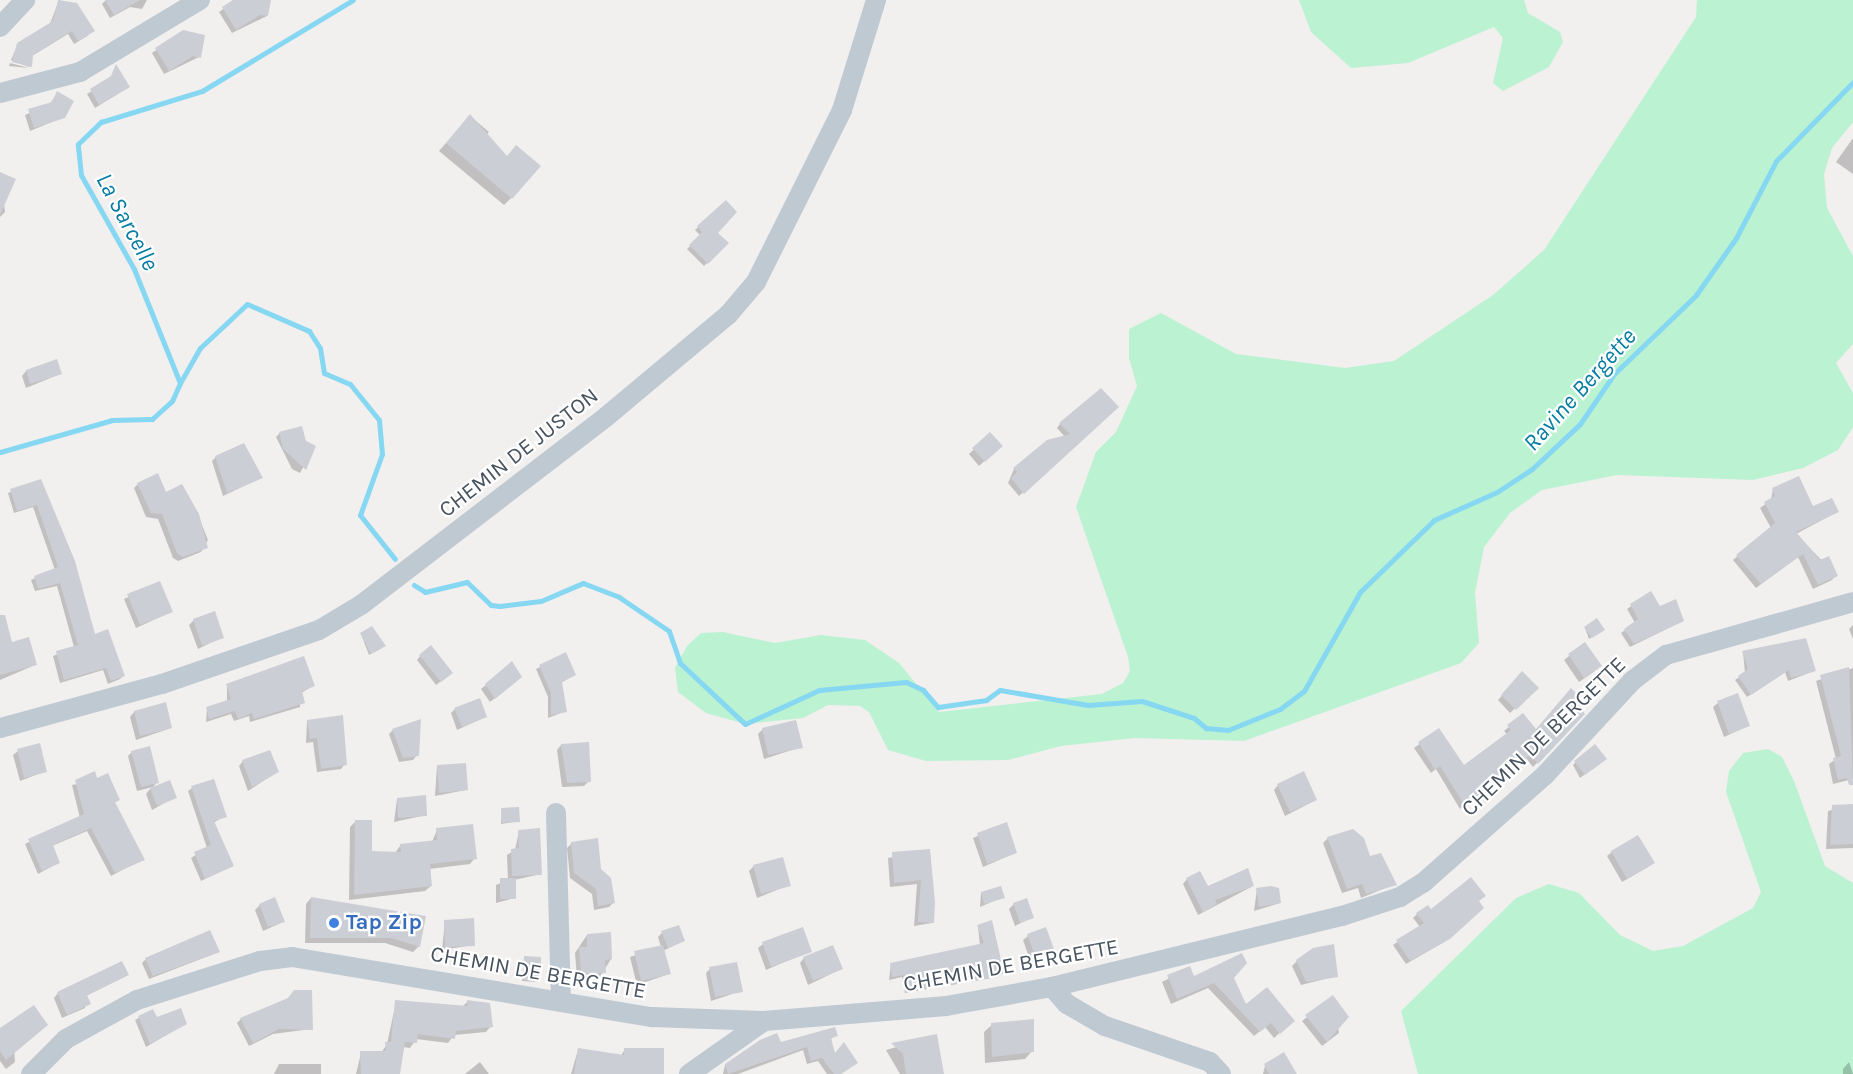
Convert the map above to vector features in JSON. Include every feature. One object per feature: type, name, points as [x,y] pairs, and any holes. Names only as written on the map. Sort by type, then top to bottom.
[{"type":"street","points":[[0,27],[25,0]]},
{"type":"street","points":[[0,93],[80,72],[200,0]]},
{"type":"street","name":"CHEMIN DE JUSTON","points":[[0,728],[162,684],[320,630],[361,605],[616,408],[728,315],[756,282],[842,110],[876,0]]},
{"type":"street","name":"CHEMIN DE BERGETTE","points":[[31,1074],[66,1039],[104,1015],[260,961],[326,961],[561,1002],[704,1023],[764,1021],[946,1006],[1052,987],[1400,897],[1545,775],[1632,681],[1666,655],[1853,602]]},
{"type":"street","points":[[556,813],[561,1002]]},
{"type":"street","points":[[1052,987],[1067,1004],[1105,1026],[1200,1058],[1221,1074]]},
{"type":"street","points":[[689,1074],[764,1021]]},
{"type":"green space","points":[[1299,0],[1524,0],[1528,13],[1560,32],[1563,42],[1549,67],[1503,91],[1493,83],[1503,38],[1494,27],[1408,63],[1351,68],[1311,32]]},
{"type":"green space","points":[[1697,0],[1853,0],[1853,122],[1832,148],[1824,174],[1827,208],[1853,256],[1853,344],[1836,363],[1853,393],[1853,427],[1838,450],[1803,468],[1753,480],[1617,475],[1542,490],[1510,513],[1484,547],[1475,593],[1479,643],[1461,663],[1244,741],[1135,738],[1061,746],[1008,760],[926,761],[888,750],[869,712],[860,706],[828,705],[803,718],[745,724],[706,713],[678,692],[675,668],[687,646],[701,633],[723,632],[775,643],[821,635],[865,640],[899,663],[939,712],[1102,694],[1123,683],[1130,671],[1128,657],[1076,507],[1096,452],[1116,432],[1137,386],[1129,358],[1129,329],[1161,313],[1236,354],[1345,368],[1394,361],[1493,295],[1544,250],[1696,17]]},
{"type":"green space","points":[[1768,749],[1782,757],[1794,781],[1825,866],[1853,883],[1853,1074],[1418,1074],[1401,1011],[1516,898],[1549,884],[1579,893],[1620,935],[1653,951],[1683,946],[1753,908],[1761,892],[1726,792],[1729,771],[1743,753]]},
{"type":"building","points":[[58,0],[77,3],[95,31],[78,41],[72,31],[33,55],[32,67],[12,62],[17,43],[53,21]]},
{"type":"building","points":[[105,0],[140,0],[114,15]]},
{"type":"building","points":[[233,0],[271,0],[268,16],[260,15],[236,30],[222,7]]},
{"type":"building","points":[[183,30],[205,35],[201,58],[193,56],[169,71],[155,48]]},
{"type":"building","points":[[116,64],[130,87],[99,105],[90,89],[111,76]]},
{"type":"building","points":[[57,91],[74,101],[65,118],[34,128],[28,109],[52,102]]},
{"type":"building","points":[[470,114],[507,156],[516,145],[541,166],[512,199],[446,143]]},
{"type":"building","points":[[0,172],[16,179],[0,215]]},
{"type":"building","points":[[726,200],[737,212],[718,233],[729,243],[708,264],[689,245],[702,232],[697,226]]},
{"type":"building","points":[[57,359],[62,374],[30,384],[26,370]]},
{"type":"building","points":[[1101,388],[1119,407],[1024,494],[1011,478],[1017,472],[1013,468],[1047,440],[1070,434],[1059,423]]},
{"type":"building","points":[[302,426],[306,441],[316,446],[306,470],[283,449],[279,432]]},
{"type":"building","points":[[990,432],[1003,446],[985,462],[972,448]]},
{"type":"building","points":[[244,443],[263,478],[227,493],[215,456]]},
{"type":"building","points":[[158,473],[166,492],[182,484],[199,514],[208,548],[183,557],[177,553],[162,514],[151,513],[137,483]]},
{"type":"building","points":[[1799,476],[1813,506],[1832,498],[1839,512],[1796,532],[1820,560],[1829,556],[1838,576],[1818,585],[1803,554],[1761,584],[1736,555],[1775,523],[1764,502],[1775,496],[1772,488]]},
{"type":"building","points":[[41,479],[75,561],[95,634],[108,629],[125,676],[111,681],[106,668],[64,680],[56,651],[78,645],[60,583],[38,589],[34,576],[58,567],[37,505],[17,511],[10,489]]},
{"type":"building","points":[[160,581],[173,612],[140,625],[127,594]]},
{"type":"building","points":[[1651,591],[1660,606],[1676,599],[1684,621],[1634,644],[1624,629],[1638,619],[1630,604]]},
{"type":"building","points":[[215,611],[224,638],[202,646],[193,619]]},
{"type":"building","points":[[0,615],[5,615],[12,642],[29,637],[37,665],[0,675]]},
{"type":"building","points":[[1597,618],[1605,630],[1592,638],[1584,627]]},
{"type":"building","points":[[372,626],[386,646],[371,654],[360,633]]},
{"type":"building","points":[[1806,638],[1816,671],[1791,678],[1789,670],[1751,695],[1738,676],[1748,669],[1742,651]]},
{"type":"building","points":[[1585,642],[1602,666],[1584,678],[1568,654]]},
{"type":"building","points":[[431,645],[453,673],[441,682],[419,655]]},
{"type":"building","points":[[566,652],[576,675],[562,682],[567,712],[551,715],[551,693],[539,665]]},
{"type":"building","points":[[304,656],[315,686],[302,691],[305,703],[254,719],[252,713],[238,719],[235,711],[209,719],[206,707],[231,699],[226,684]]},
{"type":"building","points":[[512,661],[522,677],[495,699],[485,684]]},
{"type":"building","points":[[1849,667],[1853,785],[1849,785],[1847,778],[1838,780],[1833,758],[1841,756],[1820,675]]},
{"type":"building","points":[[1522,671],[1539,688],[1516,710],[1501,695]]},
{"type":"building","points":[[1571,688],[1585,702],[1580,708],[1585,714],[1538,764],[1531,755],[1465,806],[1440,766],[1435,770],[1418,742],[1439,728],[1464,765],[1511,730],[1507,725],[1523,713],[1536,729]]},
{"type":"building","points":[[1738,693],[1750,726],[1729,734],[1717,701]]},
{"type":"building","points":[[480,698],[487,717],[462,727],[454,708]]},
{"type":"building","points":[[166,702],[172,728],[140,736],[134,711]]},
{"type":"building","points":[[343,715],[347,765],[321,769],[317,738],[310,739],[307,720]]},
{"type":"building","points":[[421,719],[419,756],[403,758],[392,729]]},
{"type":"building","points":[[796,720],[803,748],[768,755],[762,728]]},
{"type":"building","points":[[589,742],[591,782],[567,783],[561,744]]},
{"type":"building","points":[[40,743],[47,772],[24,778],[17,749]]},
{"type":"building","points":[[1595,744],[1607,759],[1585,775],[1574,761]]},
{"type":"building","points":[[150,746],[159,783],[141,787],[131,751]]},
{"type":"building","points":[[270,750],[279,772],[252,787],[242,760]]},
{"type":"building","points":[[466,763],[468,790],[439,793],[437,765]]},
{"type":"building","points":[[95,771],[97,778],[108,773],[120,800],[115,802],[145,860],[115,873],[91,828],[53,845],[60,863],[42,871],[28,839],[84,814],[75,780]]},
{"type":"building","points":[[1304,771],[1317,800],[1290,812],[1277,784]]},
{"type":"building","points":[[214,779],[227,817],[214,821],[234,866],[205,879],[194,852],[211,845],[191,786]]},
{"type":"building","points":[[170,780],[177,798],[157,806],[150,788]]},
{"type":"building","points":[[426,795],[427,816],[398,818],[397,798]]},
{"type":"building","points":[[1853,804],[1853,844],[1830,845],[1832,805]]},
{"type":"building","points":[[519,807],[520,822],[502,823],[501,808]]},
{"type":"building","points":[[355,820],[372,820],[372,851],[401,852],[400,844],[437,840],[436,828],[473,824],[477,859],[430,864],[432,886],[354,895]]},
{"type":"building","points":[[1007,822],[1017,853],[987,864],[977,833]]},
{"type":"building","points":[[540,828],[542,875],[512,876],[511,849],[519,848],[518,830]]},
{"type":"building","points":[[1353,829],[1364,838],[1370,856],[1381,853],[1397,885],[1366,894],[1362,884],[1347,889],[1327,837]]},
{"type":"building","points":[[1638,835],[1655,863],[1627,879],[1611,851]]},
{"type":"building","points":[[598,838],[601,869],[611,878],[615,903],[598,906],[596,889],[574,873],[571,842]]},
{"type":"building","points":[[930,849],[935,902],[934,923],[918,922],[921,880],[894,883],[892,852]]},
{"type":"building","points":[[783,857],[791,886],[761,894],[753,865]]},
{"type":"building","points":[[1248,868],[1254,886],[1215,900],[1217,904],[1203,912],[1186,878],[1200,871],[1208,886]]},
{"type":"building","points":[[1471,877],[1486,896],[1479,901],[1484,908],[1450,939],[1410,961],[1396,940],[1424,923],[1416,913],[1428,905],[1431,909]]},
{"type":"building","points":[[500,878],[516,878],[516,899],[500,899]]},
{"type":"building","points":[[1001,886],[1005,898],[984,904],[981,892]]},
{"type":"building","points":[[1271,886],[1279,888],[1281,903],[1259,907],[1256,888]]},
{"type":"building","points":[[275,897],[285,922],[268,927],[259,904]]},
{"type":"building","points":[[311,897],[426,916],[420,947],[391,938],[310,938]]},
{"type":"building","points":[[1027,898],[1034,918],[1020,923],[1013,903]]},
{"type":"building","points":[[474,918],[475,946],[445,947],[444,920]]},
{"type":"building","points":[[992,920],[1004,973],[998,977],[908,990],[905,975],[892,977],[890,963],[984,943],[977,925]]},
{"type":"building","points":[[679,925],[685,941],[668,948],[661,931]]},
{"type":"building","points":[[803,927],[812,952],[771,967],[762,942]]},
{"type":"building","points":[[1046,927],[1055,952],[1036,959],[1027,934]]},
{"type":"building","points":[[210,930],[220,952],[153,976],[145,958]]},
{"type":"building","points":[[611,932],[612,959],[605,960],[606,973],[581,974],[579,947],[587,947],[587,934]]},
{"type":"building","points":[[1334,944],[1338,977],[1306,982],[1296,960],[1313,948]]},
{"type":"building","points":[[663,945],[671,974],[641,981],[634,951]]},
{"type":"building","points":[[833,945],[843,969],[813,981],[803,957]]},
{"type":"building","points":[[1242,953],[1247,963],[1234,978],[1246,1004],[1267,987],[1295,1021],[1280,1034],[1271,1023],[1260,1032],[1214,983],[1177,999],[1167,975],[1190,966],[1194,976]]},
{"type":"building","points":[[524,956],[541,957],[540,981],[523,980]]},
{"type":"building","points":[[122,961],[129,975],[87,995],[91,1004],[67,1015],[57,992]]},
{"type":"building","points":[[737,962],[743,992],[715,997],[709,967]]},
{"type":"building","points":[[294,990],[312,990],[313,1030],[279,1029],[253,1043],[240,1018],[288,998]]},
{"type":"building","points":[[1333,995],[1349,1017],[1327,1042],[1305,1015]]},
{"type":"building","points":[[395,1000],[468,1006],[467,1000],[490,1003],[493,1027],[456,1031],[455,1039],[418,1034],[417,1043],[405,1042],[400,1074],[361,1074],[360,1051],[386,1051],[385,1042],[391,1042]]},
{"type":"building","points":[[34,1005],[48,1025],[6,1060],[0,1051],[0,1028]]},
{"type":"building","points":[[181,1008],[187,1024],[150,1044],[138,1016],[153,1009],[157,1017]]},
{"type":"building","points":[[1034,1019],[1034,1052],[992,1057],[991,1023]]},
{"type":"building","points":[[835,1027],[838,1036],[831,1038],[835,1053],[844,1042],[858,1063],[841,1074],[834,1074],[822,1058],[811,1061],[807,1047],[728,1074],[725,1064],[760,1040],[777,1033],[781,1042]]},
{"type":"building","points":[[937,1034],[944,1074],[906,1074],[903,1054],[891,1043]]},
{"type":"building","points":[[578,1048],[624,1055],[624,1048],[664,1048],[664,1074],[574,1074]]},
{"type":"building","points":[[1284,1052],[1297,1074],[1269,1074],[1264,1064]]},
{"type":"waterway","name":"La Sarcelle","points":[[0,452],[112,420],[152,419],[172,401],[180,383],[134,269],[81,175],[78,144],[101,122],[202,91],[353,0]]},
{"type":"waterway","name":"Ravine Bergette","points":[[414,585],[425,592],[467,582],[491,605],[500,606],[541,601],[583,583],[619,597],[669,631],[680,663],[745,724],[819,690],[906,682],[923,690],[938,707],[986,700],[1000,690],[1088,705],[1142,701],[1194,718],[1206,728],[1228,730],[1280,709],[1304,691],[1360,592],[1434,520],[1497,492],[1532,469],[1580,424],[1614,374],[1696,295],[1736,238],[1776,161],[1853,82]]},
{"type":"waterway","name":"Ravine Bergette","points":[[180,383],[200,348],[247,304],[309,331],[320,348],[324,373],[350,384],[379,420],[382,454],[360,515],[395,559]]},
{"type":"place","name":"Tap Zip","points":[[334,923]]}]
